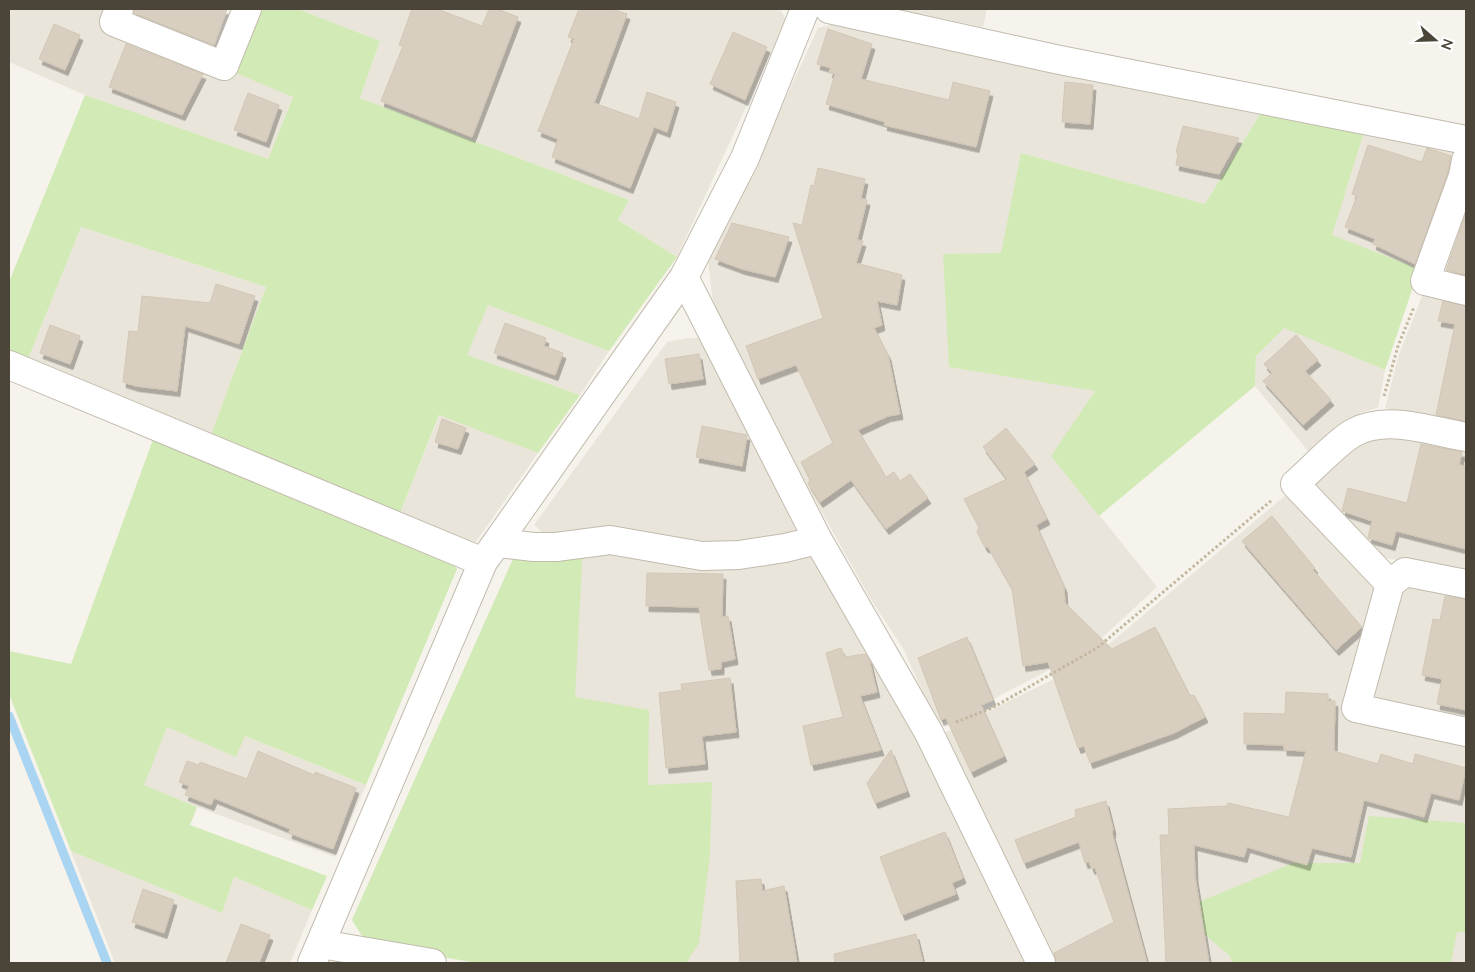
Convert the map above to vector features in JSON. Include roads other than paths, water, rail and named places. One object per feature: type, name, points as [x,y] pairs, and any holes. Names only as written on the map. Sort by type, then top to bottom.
[{"type":"street","points":[[119,9],[114,22],[224,66],[247,9]]},
{"type":"street","points":[[432,963],[316,954],[490,552],[684,277],[745,158],[805,9]]},
{"type":"street","points":[[829,9],[1064,61],[1466,140]]},
{"type":"street","points":[[1466,160],[1463,176],[1425,281],[1466,291]]},
{"type":"street","points":[[684,277],[818,540],[929,733],[1041,963]]},
{"type":"street","points":[[9,365],[490,552],[534,547],[556,547],[610,540],[702,556],[739,555],[785,548],[818,540]]},
{"type":"street","points":[[1390,584],[1295,484],[1352,433],[1377,424],[1397,424],[1466,437]]},
{"type":"street","points":[[1466,584],[1405,572],[1390,584],[1356,708],[1466,732]]},
{"type":"waterway","points":[[9,716],[107,963]]}]
